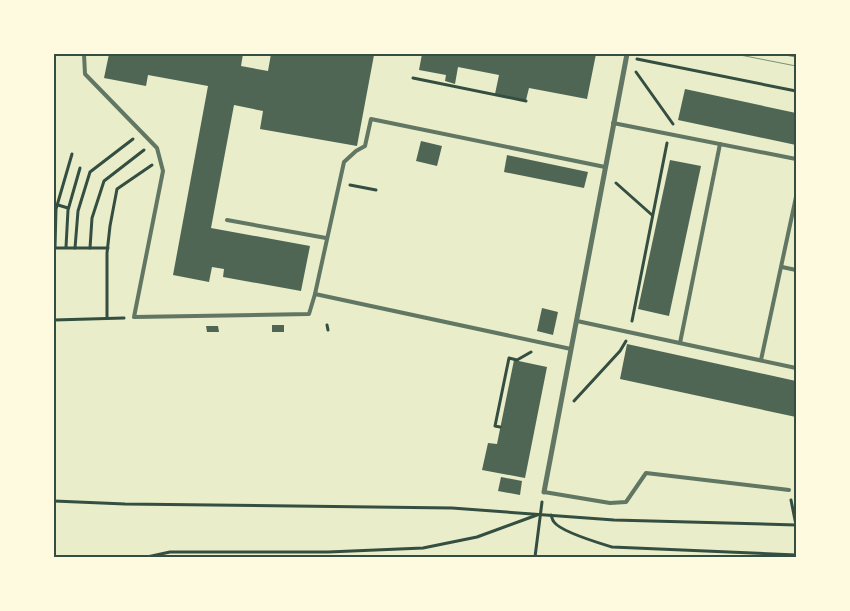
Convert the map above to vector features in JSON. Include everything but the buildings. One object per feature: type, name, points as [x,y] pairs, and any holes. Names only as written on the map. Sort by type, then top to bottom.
[{"type":"street","points":[[544,492],[627,55]]},
{"type":"lane","points":[[84,54],[86,74],[157,148],[163,171],[134,317],[310,314],[344,162],[365,146],[371,118],[605,167]]},
{"type":"lane","points":[[613,123],[796,159]]},
{"type":"lane","points":[[680,344],[720,144]]},
{"type":"lane","points":[[761,360],[796,197]]},
{"type":"lane","points":[[226,220],[326,238]]},
{"type":"lane","points":[[782,267],[796,270]]},
{"type":"lane","points":[[315,294],[571,349]]},
{"type":"lane","points":[[577,321],[796,368]]},
{"type":"lane","points":[[544,492],[610,503],[626,502],[646,473],[789,490]]},
{"type":"path","points":[[627,55],[796,91]]},
{"type":"path","points":[[636,71],[681,136]]},
{"type":"path","points":[[413,78],[526,102]]},
{"type":"path","points":[[562,401],[573,402],[620,352],[630,333],[669,134]]},
{"type":"path","points":[[75,248],[78,211],[90,172],[130,142]]},
{"type":"path","points":[[72,154],[58,205],[55,248],[108,248]]},
{"type":"path","points":[[90,248],[92,218],[104,181],[138,156]]},
{"type":"path","points":[[66,247],[68,208],[80,168]]},
{"type":"path","points":[[107,318],[108,248],[118,189],[146,168]]},
{"type":"path","points":[[339,182],[376,190]]},
{"type":"path","points":[[616,183],[652,216]]},
{"type":"path","points":[[58,205],[68,208]]},
{"type":"path","points":[[54,320],[134,317]]},
{"type":"path","points":[[327,325],[328,330]]},
{"type":"path","points":[[500,427],[495,426],[509,358],[517,360],[532,351],[534,342]]},
{"type":"path","points":[[54,502],[452,508],[614,520],[796,525],[789,490]]},
{"type":"path","points":[[535,557],[544,492]]},
{"type":"path","points":[[147,557],[170,552],[328,552],[423,548],[477,537],[540,514]]},
{"type":"path","points":[[551,515],[554,523],[568,531],[597,543],[612,546],[796,555]]},
{"type":"tram line","points":[[735,54],[796,66]]},
{"type":"tram line","points":[[779,54],[796,57]]}]
